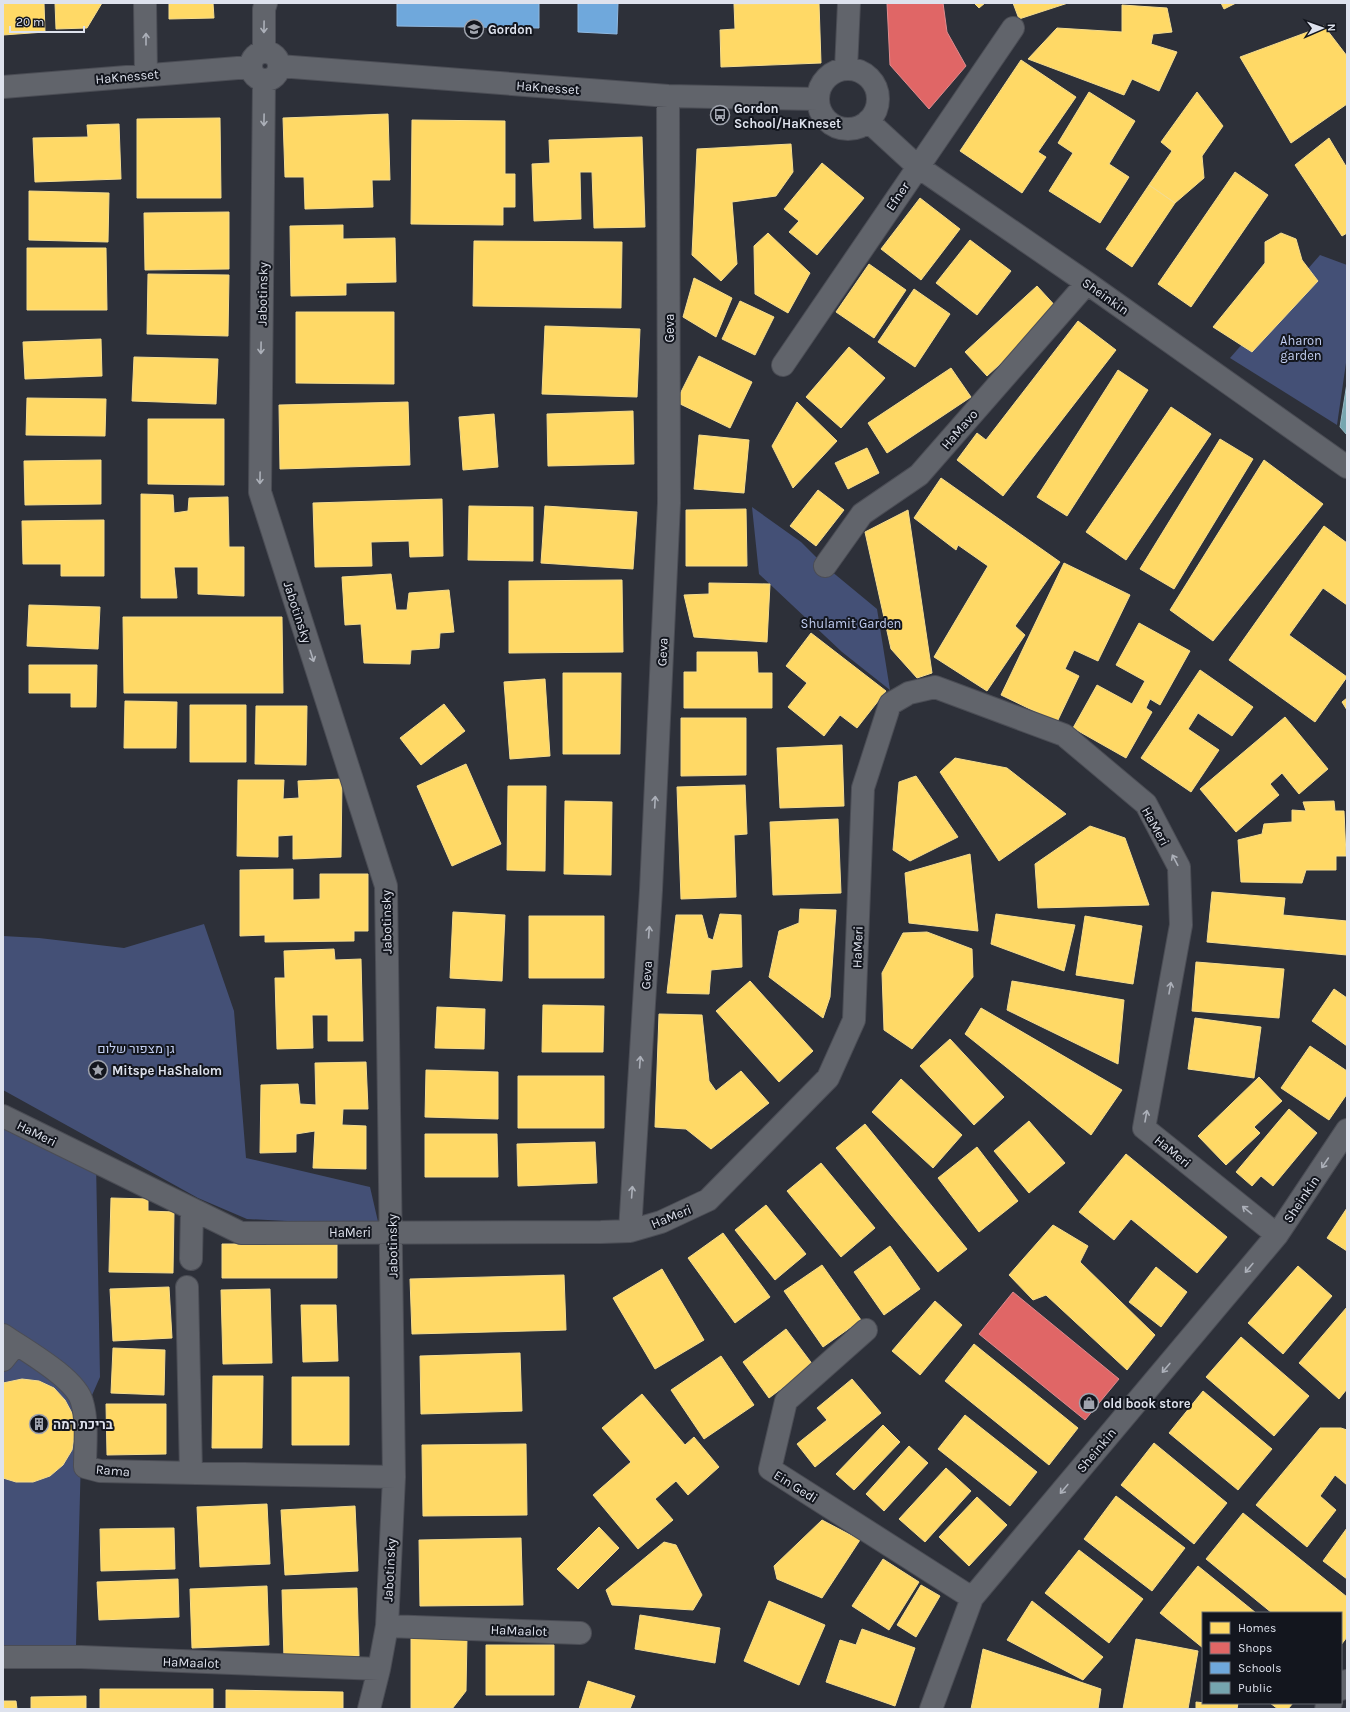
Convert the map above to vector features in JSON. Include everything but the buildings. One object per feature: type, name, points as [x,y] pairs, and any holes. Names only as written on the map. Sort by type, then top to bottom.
[{"type":"street","points":[[145,3],[146,75]]},
{"type":"street","name":"Jabotinsky","points":[[266,3],[264,9],[260,492],[386,886],[392,1232],[394,1477],[386,1626],[379,1669],[368,1709]]},
{"type":"street","points":[[846,69],[849,3]]},
{"type":"street","name":"Efner","points":[[783,365],[1012,28]]},
{"type":"street","name":"HaKnesset","points":[[3,87],[264,66],[668,96],[818,99]]},
{"type":"street","points":[[846,69],[859,71],[868,77],[877,91],[878,102],[875,112],[868,121],[855,128],[844,129],[834,126],[825,118],[819,109],[818,99],[822,84],[828,76],[836,71],[846,69]]},
{"type":"street","name":"Geva","points":[[630,1230],[651,890],[669,503],[668,96]]},
{"type":"street","name":"Sheinkin","points":[[868,121],[918,166],[1088,283],[1347,467]]},
{"type":"street","name":"HaMavo","points":[[825,566],[862,514],[919,475],[1088,283]]},
{"type":"street","name":"HaMeri","points":[[3,1116],[241,1233],[601,1232],[630,1230],[661,1222],[708,1200],[828,1078],[854,1020],[863,788],[890,704],[910,693],[935,688],[1064,735],[1146,804],[1179,867],[1181,925],[1144,1128],[1277,1235]]},
{"type":"street","name":"Sheinkin","points":[[931,1709],[972,1598],[1277,1235],[1347,1130]]},
{"type":"street","points":[[191,1259],[192,1209]]},
{"type":"street","points":[[187,1287],[191,1473]]},
{"type":"street","name":"Ein Gedi","points":[[866,1330],[786,1401],[770,1470],[972,1598]]},
{"type":"street","name":"Rama","points":[[7,1346],[62,1376],[82,1400],[86,1423],[85,1467],[100,1471],[394,1477]]},
{"type":"street","name":"HaMaalot","points":[[386,1626],[580,1633]]},
{"type":"street","name":"HaMaalot","points":[[3,1657],[81,1657],[379,1669]]},
{"type":"green space","name":"Aharon garden","points":[[1320,255],[1347,265],[1347,356],[1337,425],[1230,358]]},
{"type":"green space","name":"Shulamit Garden","points":[[752,507],[801,542],[825,566],[877,609],[890,690],[842,652],[759,574]]},
{"type":"green space","name":"גן מצפור שלום","points":[[204,924],[234,1011],[246,1158],[370,1187],[379,1226],[247,1219],[198,1198],[3,1090],[3,936],[39,938],[124,948]]},
{"type":"green space","points":[[3,1116],[96,1162],[100,1377],[82,1418],[76,1646],[3,1648]]},
{"type":"place","name":"Gordon","points":[[474,29]]},
{"type":"place","name":"Gordon School/HaKneset","points":[[720,115]]},
{"type":"place","name":"Mitspe HaShalom","points":[[98,1070]]},
{"type":"place","name":"old book store","points":[[1089,1403]]},
{"type":"place","name":"בריכת רמה","points":[[39,1424]]}]
